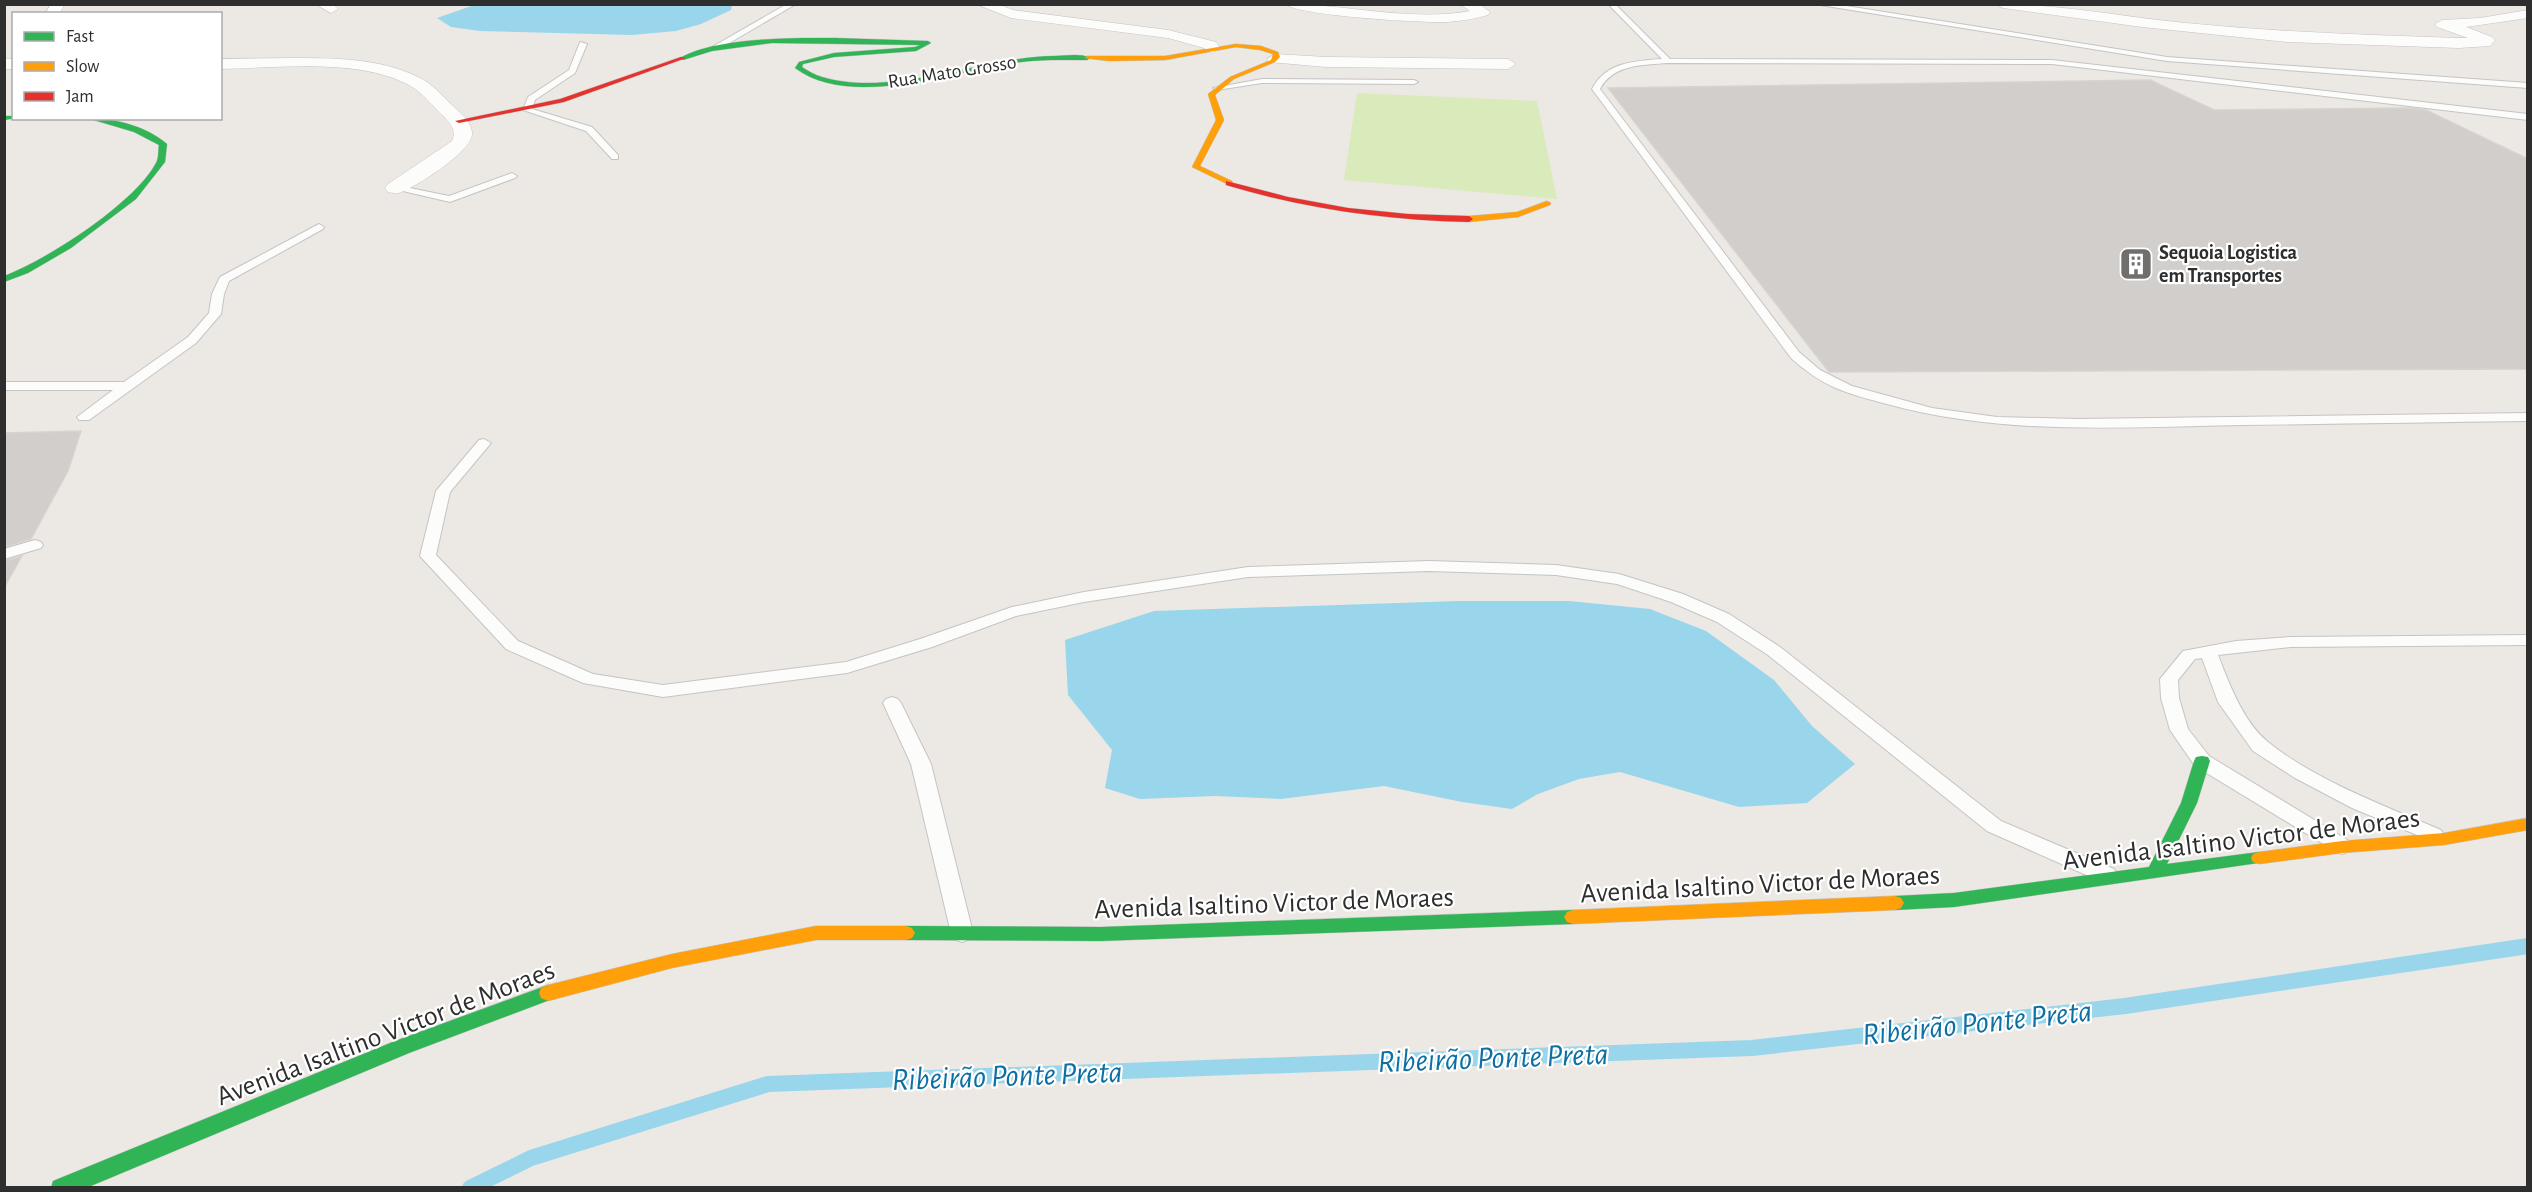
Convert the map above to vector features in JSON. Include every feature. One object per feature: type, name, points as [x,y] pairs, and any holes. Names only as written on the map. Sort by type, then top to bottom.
[{"type":"street","points":[[983,4],[1011,14],[1094,19],[1200,40],[1211,45],[1212,48]]},
{"type":"street","points":[[1292,4],[1353,12],[1438,16],[1467,17],[1484,12],[1467,4]]},
{"type":"street","points":[[2003,4],[2288,37],[2460,43],[2485,43],[2487,40],[2436,25],[2480,22],[2528,14]]},
{"type":"street","points":[[2078,14],[2134,7]]},
{"type":"street","name":"Rua Mato Grosso","points":[[459,121],[527,110],[562,101],[716,47],[743,43],[794,41],[928,43],[916,49],[823,56],[801,63],[798,68],[820,78],[865,83],[920,80],[1016,61],[1050,58],[1159,58],[1198,54],[1212,48],[1241,46],[1276,52],[1275,59]]},
{"type":"street","points":[[1508,64],[1326,62],[1275,59],[1230,78],[1211,94],[1220,120],[1201,151],[1196,167],[1209,176],[1238,188],[1287,201],[1432,220],[1503,217],[1539,209],[1547,203]]},
{"type":"street","points":[[222,64],[338,64],[397,74],[412,80],[459,121],[463,130],[462,140],[453,150],[395,188]]},
{"type":"street","points":[[4,279],[25,271],[77,239],[133,197],[161,162],[163,144],[147,131],[102,120]]},
{"type":"street","points":[[2156,871],[2176,834],[2200,774],[2202,761]]},
{"type":"street","name":"Avenida Isaltino Victor de Moraes","points":[[61,1188],[402,1047],[549,993],[672,961],[816,933],[1101,934],[1406,924],[1942,901],[2342,847],[2444,839],[2528,824]]},
{"type":"lane","points":[[716,47],[793,4]]},
{"type":"lane","points":[[1611,4],[1668,61]]},
{"type":"lane","points":[[1817,4],[2167,59],[2528,86]]},
{"type":"lane","points":[[583,44],[572,71],[531,99],[527,110],[589,129],[615,157]]},
{"type":"lane","points":[[2528,117],[2448,105],[2281,89],[2108,67],[2052,63],[1668,61],[1641,63],[1607,73],[1599,78],[1596,89],[1795,356],[1815,373],[1847,389],[1931,412],[1997,422],[2528,417]]},
{"type":"lane","points":[[1217,88],[1262,81],[1414,82]]},
{"type":"lane","points":[[395,188],[450,199],[512,176]]},
{"type":"lane","points":[[84,417],[124,386],[192,340],[216,314],[218,294],[224,279],[319,227]]},
{"type":"lane","points":[[4,386],[124,386]]},
{"type":"lane","points":[[484,443],[443,491],[428,556],[512,645],[589,679],[663,691],[847,667],[926,643],[1012,612],[1084,597],[1248,572],[1429,566],[1556,570],[1618,579],[1677,598],[1723,618],[1774,651],[1994,826],[2116,879]]},
{"type":"lane","points":[[4,554],[35,544]]},
{"type":"lane","points":[[2342,847],[2202,761],[2179,730],[2170,698],[2169,679],[2189,655],[2236,646],[2291,642],[2528,640]]},
{"type":"lane","points":[[2208,652],[2227,702],[2260,746],[2302,773],[2358,803],[2444,839]]},
{"type":"lane","points":[[892,703],[921,764],[963,933]]},
{"type":"green space","points":[[1357,93],[1537,101],[1557,199],[1344,180]]},
{"type":"water","points":[[477,4],[732,5],[731,10],[701,24],[676,31],[632,35],[480,31],[451,27],[437,18]]},
{"type":"water","points":[[1458,601],[1569,601],[1650,609],[1706,631],[1774,680],[1812,726],[1855,764],[1807,803],[1739,807],[1620,772],[1579,779],[1538,794],[1512,809],[1462,802],[1384,786],[1281,799],[1215,796],[1140,799],[1105,788],[1112,750],[1068,695],[1065,640],[1154,611]]},
{"type":"building","name":"Sequoia Logistica em Transportes","points":[[2150,80],[2214,110],[2410,108],[2426,110],[2528,159],[2528,369],[1829,372],[1608,88]]},
{"type":"building","points":[[81,431],[68,471],[31,539],[4,547],[4,433]]},
{"type":"building","points":[[22,556],[4,588],[4,561]]},
{"type":"waterway","name":"Ribeirão Ponte Preta","points":[[470,1188],[531,1158],[768,1084],[1752,1048],[2125,1006],[2528,946]]},
{"type":"traffic: fast","points":[[683,58],[741,44],[772,41],[835,40],[928,43],[916,49],[834,55],[801,63],[798,68],[820,79],[846,84],[904,81],[1022,60],[1087,58]]},
{"type":"traffic: fast","points":[[4,118],[12,118]]},
{"type":"traffic: fast","points":[[4,279],[25,271],[68,246],[133,197],[161,162],[163,144],[128,127],[100,120]]},
{"type":"traffic: fast","points":[[2155,871],[2189,803],[2202,761]]},
{"type":"traffic: fast","points":[[1895,903],[1954,900],[2259,858]]},
{"type":"traffic: fast","points":[[906,933],[1101,934],[1573,917]]},
{"type":"traffic: fast","points":[[61,1188],[402,1047],[548,993]]},
{"type":"traffic: slow","points":[[1087,58],[1165,58],[1236,46],[1261,48],[1276,53],[1277,57],[1273,61],[1232,78],[1211,94],[1220,120],[1196,167],[1229,183]]},
{"type":"traffic: slow","points":[[1469,219],[1518,214],[1547,203]]},
{"type":"traffic: slow","points":[[2259,858],[2342,847],[2444,839],[2528,824]]},
{"type":"traffic: slow","points":[[1573,917],[1895,903]]},
{"type":"traffic: slow","points":[[548,993],[672,961],[816,933],[906,933]]},
{"type":"traffic: jam","points":[[459,121],[562,101],[683,58]]},
{"type":"traffic: jam","points":[[1229,183],[1288,199],[1348,210],[1408,217],[1469,219]]},
{"type":"place","name":"Sequoia Logistica em Transportes","points":[[2136,264]]}]
